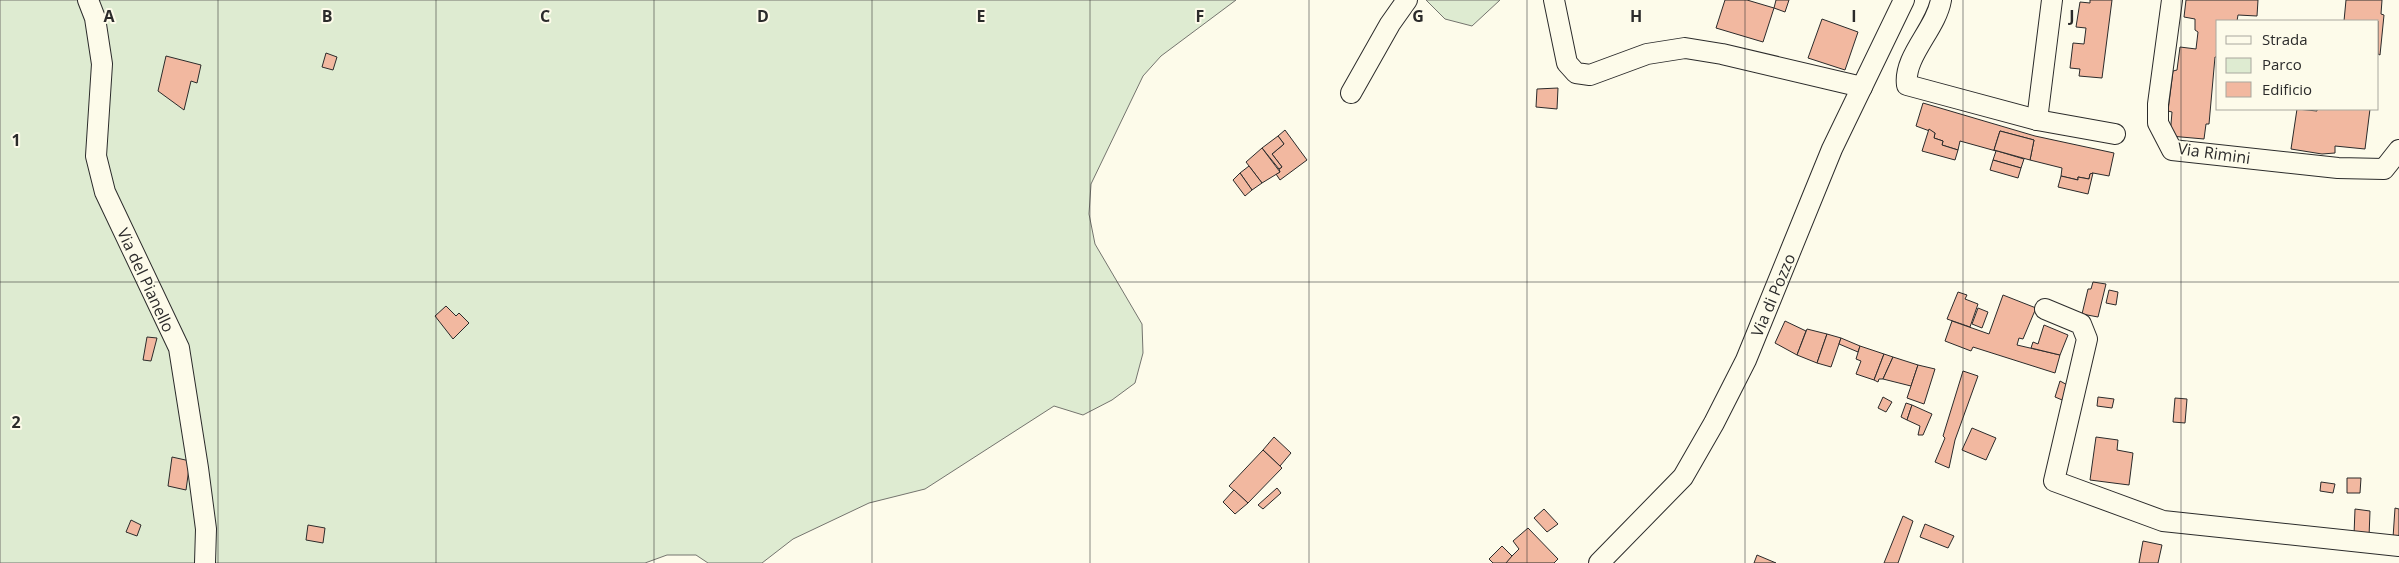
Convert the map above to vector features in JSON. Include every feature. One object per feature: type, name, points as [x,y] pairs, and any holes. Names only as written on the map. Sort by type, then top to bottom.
[{"type":"street","name":"Via del Pianello","points":[[88,0],[95,18],[102,64],[96,156],[105,192],[179,348],[200,477],[206,530],[205,563]]},
{"type":"street","points":[[1351,93],[1390,24],[1407,0]]},
{"type":"street","points":[[1554,0],[1567,63],[1576,73],[1590,75],[1647,54],[1685,48],[1722,54],[1862,87]]},
{"type":"street","name":"Via di Pozzo","points":[[1599,563],[1683,477],[1714,423],[1746,360],[1832,149],[1904,0]]},
{"type":"street","points":[[1941,0],[1932,26],[1906,75],[1908,86],[2036,120],[2115,134]]},
{"type":"street","points":[[2036,120],[2052,0]]},
{"type":"street","name":"Via Rimini","points":[[2172,0],[2158,104],[2158,122],[2172,150],[2338,168],[2384,169],[2399,150]]},
{"type":"street","points":[[2045,309],[2081,324],[2087,339],[2054,481],[2163,521],[2399,546]]},
{"type":"green space","points":[[0,0],[1236,0],[1161,56],[1143,76],[1091,184],[1089,214],[1095,244],[1142,324],[1143,353],[1135,383],[1112,400],[1083,415],[1054,406],[925,489],[869,503],[793,539],[762,563],[708,563],[696,555],[667,555],[645,563],[0,563]]},
{"type":"green space","points":[[1426,0],[1500,0],[1472,26],[1445,19]]},
{"type":"building","points":[[1725,0],[1747,0],[1774,8],[1763,42],[1716,28]]},
{"type":"building","points":[[1776,0],[1789,0],[1785,12],[1774,8]]},
{"type":"building","points":[[2090,0],[2112,0],[2102,78],[2079,76],[2080,69],[2070,68],[2073,43],[2084,44],[2086,28],[2076,27],[2080,2],[2090,3]]},
{"type":"building","points":[[2186,0],[2258,0],[2257,16],[2238,15],[2237,20],[2216,20],[2216,57],[2209,124],[2206,124],[2204,139],[2170,136],[2172,112],[2168,111],[2173,71],[2177,70],[2180,47],[2196,49],[2198,32],[2195,30],[2195,19],[2184,17]]},
{"type":"building","points":[[2346,0],[2382,0],[2381,14],[2384,15],[2380,55],[2379,20],[2344,20]]},
{"type":"building","points":[[1822,19],[1858,32],[1845,70],[1808,58]]},
{"type":"building","points":[[326,53],[337,57],[333,70],[322,67]]},
{"type":"building","points":[[166,56],[201,65],[197,83],[191,81],[184,110],[158,91]]},
{"type":"building","points":[[1558,88],[1557,109],[1536,107],[1537,89]]},
{"type":"building","points":[[1923,103],[2035,136],[2114,153],[2109,176],[2093,173],[2090,174],[2089,179],[2078,177],[2078,180],[2061,176],[2062,168],[2030,160],[2034,140],[2000,131],[1994,150],[2024,159],[2021,168],[1993,160],[1996,151],[1960,141],[1958,150],[1942,145],[1943,141],[1934,138],[1935,133],[1916,126]]},
{"type":"building","points":[[2297,110],[2370,110],[2365,149],[2335,146],[2335,153],[2322,154],[2291,149]]},
{"type":"building","points":[[1929,129],[1935,133],[1934,138],[1943,141],[1942,145],[1958,150],[1955,160],[1922,151]]},
{"type":"building","points":[[1285,130],[1307,160],[1280,180],[1276,174],[1280,172],[1279,169],[1282,167],[1272,154],[1284,144],[1278,136]]},
{"type":"building","points":[[2000,131],[2034,140],[2030,160],[1994,150]]},
{"type":"building","points":[[1278,136],[1284,144],[1272,154],[1282,167],[1279,169],[1262,148]]},
{"type":"building","points":[[1262,148],[1280,172],[1262,183],[1246,162]]},
{"type":"building","points":[[1993,160],[2021,168],[2018,178],[1990,170]]},
{"type":"building","points":[[1249,166],[1262,183],[1252,190],[1240,173]]},
{"type":"building","points":[[1240,173],[1252,190],[1245,196],[1233,180]]},
{"type":"building","points":[[2093,173],[2088,194],[2058,187],[2061,176],[2078,180],[2078,177],[2089,179],[2090,174]]},
{"type":"building","points":[[2093,282],[2106,284],[2098,317],[2082,314],[2088,289],[2091,289]]},
{"type":"building","points":[[2109,290],[2118,292],[2116,305],[2106,303]]},
{"type":"building","points":[[1958,292],[1967,295],[1965,299],[1978,304],[1970,327],[1947,319]]},
{"type":"building","points":[[2003,295],[2036,308],[2023,339],[2019,338],[2017,345],[2060,355],[2055,373],[1973,347],[1971,351],[1945,341],[1952,321],[1989,334]]},
{"type":"building","points":[[446,306],[456,316],[459,313],[469,323],[453,339],[435,316]]},
{"type":"building","points":[[1978,308],[1988,312],[1982,328],[1972,324]]},
{"type":"building","points":[[1785,321],[1806,331],[1797,355],[1775,343]]},
{"type":"building","points":[[2044,325],[2068,335],[2060,355],[2031,348],[2033,342],[2038,344]]},
{"type":"building","points":[[1807,329],[1827,334],[1817,363],[1797,355]]},
{"type":"building","points":[[1827,334],[1841,338],[1831,367],[1817,363]]},
{"type":"building","points":[[147,337],[157,338],[151,361],[143,360]]},
{"type":"building","points":[[1841,338],[1860,346],[1858,352],[1839,344]]},
{"type":"building","points":[[1860,346],[1884,354],[1874,380],[1856,374],[1861,361],[1856,359]]},
{"type":"building","points":[[1884,354],[1893,357],[1883,379],[1879,379],[1878,382],[1874,380]]},
{"type":"building","points":[[1893,357],[1918,365],[1911,386],[1883,379]]},
{"type":"building","points":[[1918,365],[1935,369],[1924,404],[1907,398]]},
{"type":"building","points":[[1963,371],[1978,376],[1955,440],[1949,468],[1935,462],[1945,438],[1943,436]]},
{"type":"building","points":[[2060,381],[2073,388],[2067,402],[2055,397]]},
{"type":"building","points":[[1883,397],[1892,402],[1886,412],[1878,408]]},
{"type":"building","points":[[2098,397],[2114,399],[2112,408],[2097,406]]},
{"type":"building","points":[[2175,398],[2187,399],[2185,423],[2173,422]]},
{"type":"building","points":[[1906,403],[1912,405],[1907,420],[1901,417]]},
{"type":"building","points":[[1912,405],[1932,414],[1923,435],[1918,435],[1920,426],[1907,420]]},
{"type":"building","points":[[1972,428],[1996,438],[1986,460],[1962,450]]},
{"type":"building","points":[[1274,437],[1291,453],[1280,466],[1263,450]]},
{"type":"building","points":[[2096,437],[2118,440],[2117,450],[2133,453],[2129,485],[2090,480]]},
{"type":"building","points":[[1263,450],[1282,468],[1248,503],[1229,486]]},
{"type":"building","points":[[172,457],[190,461],[186,490],[168,486]]},
{"type":"building","points":[[2347,478],[2361,478],[2360,493],[2347,493]]},
{"type":"building","points":[[2321,482],[2335,484],[2333,493],[2320,491]]},
{"type":"building","points":[[1277,488],[1281,493],[1263,509],[1258,505]]},
{"type":"building","points":[[1234,490],[1248,503],[1235,514],[1223,502]]},
{"type":"building","points":[[2395,508],[2399,509],[2399,539],[2393,538]]},
{"type":"building","points":[[1544,509],[1558,524],[1547,532],[1534,518]]},
{"type":"building","points":[[2355,509],[2370,511],[2369,537],[2354,535]]},
{"type":"building","points":[[1903,516],[1913,521],[1898,563],[1884,563]]},
{"type":"building","points":[[131,520],[141,525],[137,536],[126,532]]},
{"type":"building","points":[[1925,524],[1954,536],[1948,548],[1920,537]]},
{"type":"building","points":[[308,525],[325,528],[323,543],[306,540]]},
{"type":"building","points":[[1528,528],[1558,559],[1554,563],[1505,563],[1519,549],[1513,541]]},
{"type":"building","points":[[2143,541],[2162,545],[2158,563],[2139,563]]},
{"type":"building","points":[[1502,546],[1512,556],[1506,563],[1493,563],[1489,559]]},
{"type":"building","points":[[1757,555],[1776,563],[1754,563]]}]
